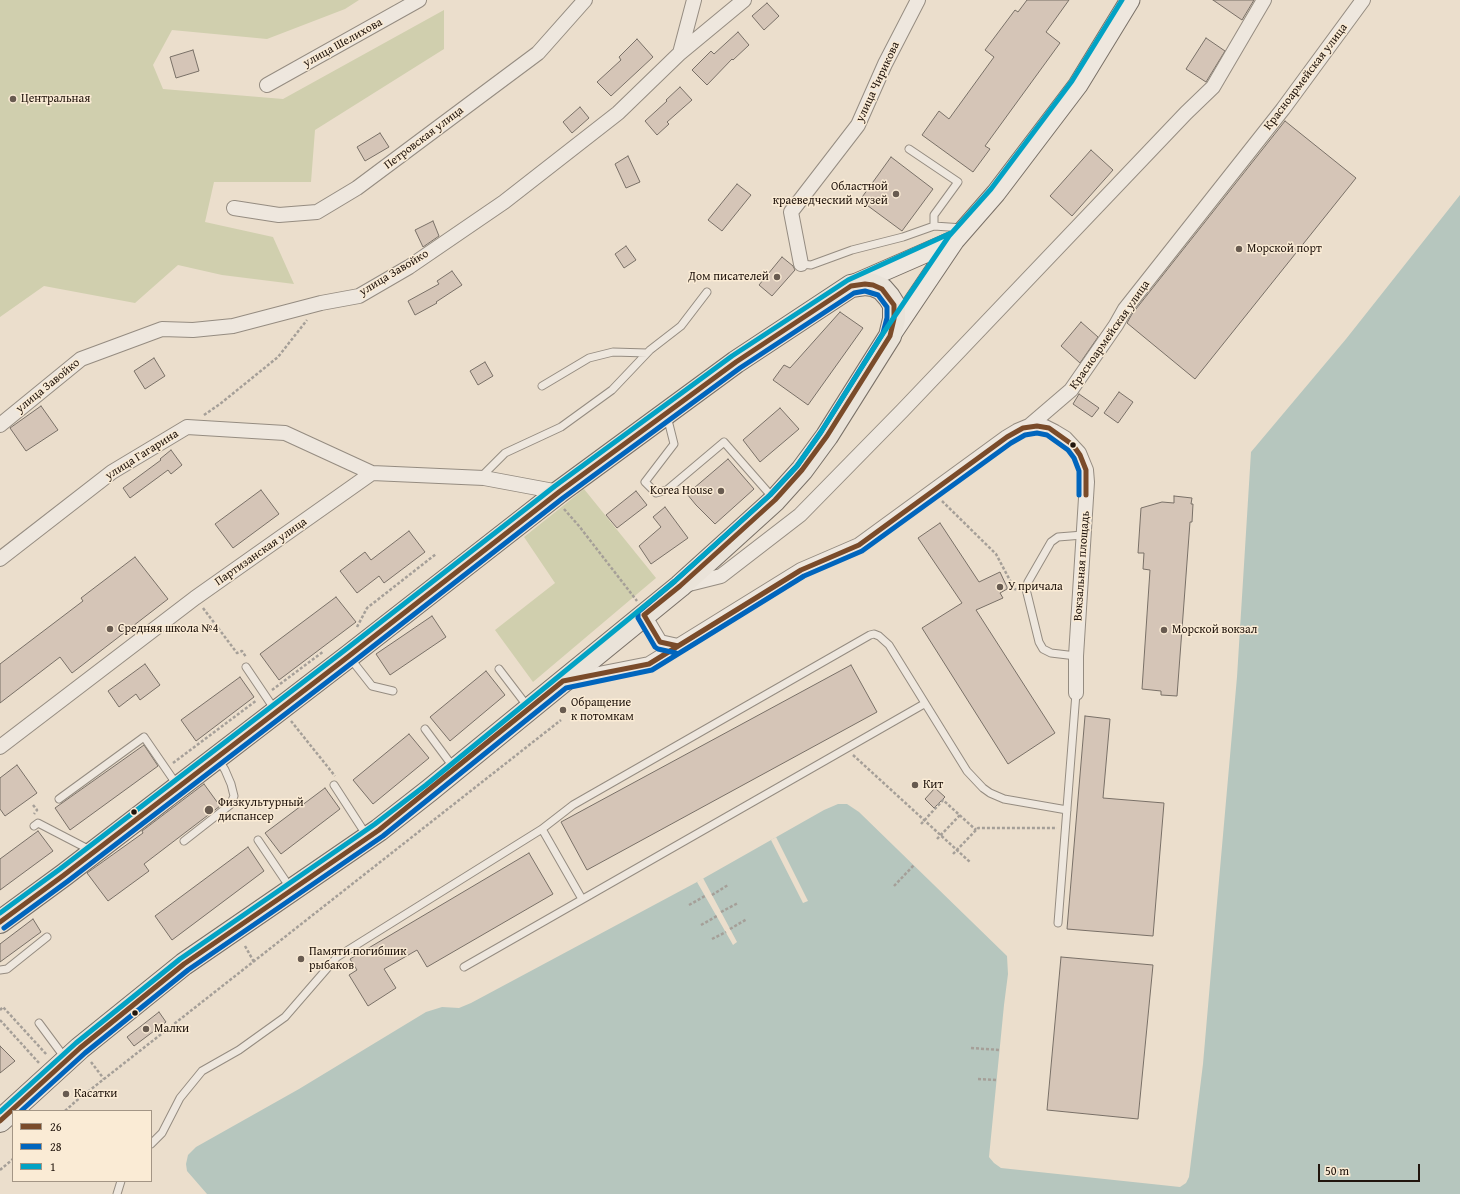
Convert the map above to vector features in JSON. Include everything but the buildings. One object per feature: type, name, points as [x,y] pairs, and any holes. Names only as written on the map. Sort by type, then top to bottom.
[{"type":"main road","points":[[0,1122],[57,1058],[184,964],[292,891],[368,837],[455,770],[563,681],[642,610],[680,586],[775,500],[802,470],[827,436],[890,336],[961,234],[996,193],[1078,85],[1130,0]]},
{"type":"main road","points":[[0,922],[216,758],[284,716],[349,656],[560,499],[666,413],[736,362],[851,286],[961,234]]},
{"type":"main road","points":[[851,286],[865,284],[873,285],[882,289],[889,297],[894,305],[894,319],[890,336]]},
{"type":"street","name":"улица Шелихова","points":[[267,85],[419,0]]},
{"type":"street","name":"Петровская улица","points":[[234,208],[279,215],[317,212],[357,188],[538,53],[585,0]]},
{"type":"street","points":[[680,53],[694,0]]},
{"type":"street","name":"улица Завойко","points":[[0,425],[81,359],[162,329],[193,330],[232,326],[321,303],[359,296],[409,267],[504,202],[618,113],[680,53],[744,0]]},
{"type":"street","name":"улица Чирикова","points":[[801,264],[790,212],[858,125],[918,0]]},
{"type":"street","points":[[680,586],[721,576],[800,515],[903,410],[1186,113],[1213,87],[1264,0]]},
{"type":"street","name":"Красноармейская улица","points":[[563,681],[649,664],[801,570],[859,545],[934,492],[1007,437],[1029,426],[1071,390],[1116,325],[1125,309],[1283,109],[1364,0]]},
{"type":"street","name":"Вокзальная площадь","points":[[1029,426],[1046,427],[1059,434],[1073,446],[1082,458],[1086,470],[1087,478],[1076,656],[1076,693]]},
{"type":"street","name":"улица Гагарина","points":[[0,559],[112,472],[187,427],[285,433],[372,473]]},
{"type":"street","points":[[372,473],[481,478],[560,499]]},
{"type":"street","name":"Партизанская улица","points":[[0,746],[195,598],[372,473]]},
{"type":"street","points":[[642,610],[660,642],[678,646]]},
{"type":"lane","points":[[909,149],[958,182],[934,215],[934,226]]},
{"type":"lane","points":[[801,264],[811,264],[852,250],[903,237],[934,226],[961,234]]},
{"type":"lane","points":[[481,478],[505,453],[561,428],[612,390],[647,353],[681,326],[707,292]]},
{"type":"lane","points":[[542,386],[589,358],[613,352],[647,353]]},
{"type":"lane","points":[[666,413],[674,444],[645,482],[656,493],[667,490],[724,442],[775,500]]},
{"type":"lane","points":[[1076,656],[1051,653],[1043,649],[1039,642],[1026,589],[1028,582],[1051,542],[1058,537],[1083,535]]},
{"type":"lane","points":[[152,1143],[162,1133],[180,1098],[202,1071],[239,1050],[285,1017],[337,957],[542,829],[573,805],[870,635],[874,634],[879,636],[886,643],[966,771],[983,788],[1004,799],[1066,810]]},
{"type":"lane","points":[[349,656],[372,686],[393,691]]},
{"type":"lane","points":[[248,665],[284,716]]},
{"type":"lane","points":[[498,669],[529,708]]},
{"type":"lane","points":[[1058,923],[1076,693]]},
{"type":"lane","points":[[464,967],[924,704]]},
{"type":"lane","points":[[425,729],[455,770]]},
{"type":"lane","points":[[59,799],[144,737],[178,787]]},
{"type":"lane","points":[[184,841],[230,805],[234,796],[225,770],[216,758]]},
{"type":"lane","points":[[336,782],[368,837]]},
{"type":"lane","points":[[34,826],[38,823],[94,852]]},
{"type":"lane","points":[[542,829],[582,899]]},
{"type":"lane","points":[[258,840],[292,891]]},
{"type":"lane","points":[[0,970],[7,969],[46,937]]},
{"type":"lane","points":[[39,1023],[57,1058]]},
{"type":"lane","points":[[117,1194],[121,1182]]},
{"type":"path","points":[[187,427],[220,404],[278,357],[321,303]]},
{"type":"path","points":[[934,492],[996,554],[1014,588],[1027,597]]},
{"type":"path","points":[[560,499],[578,526],[642,610]]},
{"type":"path","points":[[351,631],[357,626],[367,608],[436,554]]},
{"type":"path","points":[[200,604],[237,653],[242,651],[248,665]]},
{"type":"path","points":[[270,691],[326,649]]},
{"type":"path","points":[[171,764],[256,700]]},
{"type":"path","points":[[284,716],[336,782]]},
{"type":"path","points":[[66,1110],[561,720]]},
{"type":"path","points":[[846,748],[971,863]]},
{"type":"path","points":[[921,824],[943,800],[976,830]]},
{"type":"path","points":[[937,839],[960,815]]},
{"type":"path","points":[[953,854],[978,828],[1065,827]]},
{"type":"path","points":[[894,886],[914,865]]},
{"type":"path","points":[[712,895],[728,885]]},
{"type":"path","points":[[690,905],[705,896]]},
{"type":"path","points":[[721,912],[738,903]]},
{"type":"path","points":[[701,925],[717,916]]},
{"type":"path","points":[[730,929],[747,919]]},
{"type":"path","points":[[712,939],[726,932]]},
{"type":"path","points":[[245,946],[254,962]]},
{"type":"path","points":[[0,1010],[3,1007],[57,1058]]},
{"type":"path","points":[[0,1020],[40,1063]]},
{"type":"path","points":[[971,1048],[1000,1050]]},
{"type":"path","points":[[91,1062],[104,1079]]},
{"type":"path","points":[[978,1079],[998,1080]]},
{"type":"path","points":[[0,1170],[12,1159]]},
{"type":"green space","points":[[0,0],[359,0],[345,9],[267,39],[172,30],[153,65],[163,89],[283,99],[444,10],[444,49],[315,130],[311,182],[214,182],[205,222],[273,237],[294,284],[222,275],[178,265],[135,303],[44,286],[0,317]]},
{"type":"green space","points":[[584,489],[656,578],[533,682],[495,630],[555,583],[524,537]]},
{"type":"shaded area","points":[[1460,195],[1460,1194],[207,1194],[187,1171],[186,1164],[188,1155],[196,1147],[299,1089],[426,1012],[442,1007],[459,1008],[471,1003],[697,882],[824,810],[838,804],[847,804],[859,812],[1007,956],[1008,974],[989,1157],[994,1163],[1001,1168],[1180,1187],[1186,1183],[1189,1177],[1203,1064],[1237,677],[1251,452],[1346,339]]},
{"type":"pier","points":[[776,837],[808,901],[803,903],[771,840]]},
{"type":"pier","points":[[703,878],[737,942],[733,945],[697,882]]},
{"type":"transit line","name":"1","points":[[0,1112],[76,1043],[180,959],[375,824],[426,785],[675,581],[770,495],[797,466],[821,432],[884,332],[949,236],[991,189],[1072,81],[1122,0]]},
{"type":"transit line","name":"1","points":[[0,913],[60,869],[345,650],[555,486],[732,356],[848,280],[951,233]]},
{"type":"transit line","name":"26","points":[[0,922],[64,875],[349,656],[559,492],[736,362],[851,286],[865,284],[873,285],[882,289],[894,305],[894,319],[890,336],[827,436],[802,470],[775,500],[680,586],[644,615],[660,642],[678,646]]},
{"type":"transit line","name":"28","points":[[4,928],[68,881],[353,662],[563,498],[740,368],[854,293],[865,291],[878,295],[887,307],[887,318],[883,333],[821,432],[797,466],[770,495],[675,581],[638,612],[638,618],[655,647],[676,653]]},
{"type":"transit line","name":"26","points":[[12,1110],[80,1048],[184,964],[379,830],[563,681],[649,664],[801,570],[859,545],[1007,437],[1023,428],[1037,426],[1049,428],[1073,445],[1080,455],[1086,470],[1086,495]]},
{"type":"transit line","name":"28","points":[[22,1110],[85,1053],[188,970],[383,836],[566,688],[652,670],[804,576],[862,551],[1011,443],[1025,435],[1037,433],[1047,435],[1068,450],[1074,458],[1079,471],[1079,495]]},
{"type":"transit line","name":"26","points":[[0,1121],[12,1110]]},
{"type":"place","name":"Центральная","points":[[13,99]]},
{"type":"place","name":"Областной краеведческий музей","points":[[896,194]]},
{"type":"place","name":"Морской порт","points":[[1239,249]]},
{"type":"place","name":"Дом писателей","points":[[777,277]]},
{"type":"place","name":"Korea House","points":[[721,491]]},
{"type":"place","name":"У причала","points":[[1000,587]]},
{"type":"place","name":"Средняя школа №4","points":[[110,629]]},
{"type":"place","name":"Морской вокзал","points":[[1164,630]]},
{"type":"place","name":"Обращение к потомкам","points":[[563,710]]},
{"type":"place","name":"Кит","points":[[915,785]]},
{"type":"place","name":"Физкультурный диспансер","points":[[209,810]]},
{"type":"place","name":"Памяти погибшик рыбаков","points":[[301,959]]},
{"type":"place","name":"Малки","points":[[146,1029]]},
{"type":"place","name":"Касатки","points":[[66,1094]]}]
